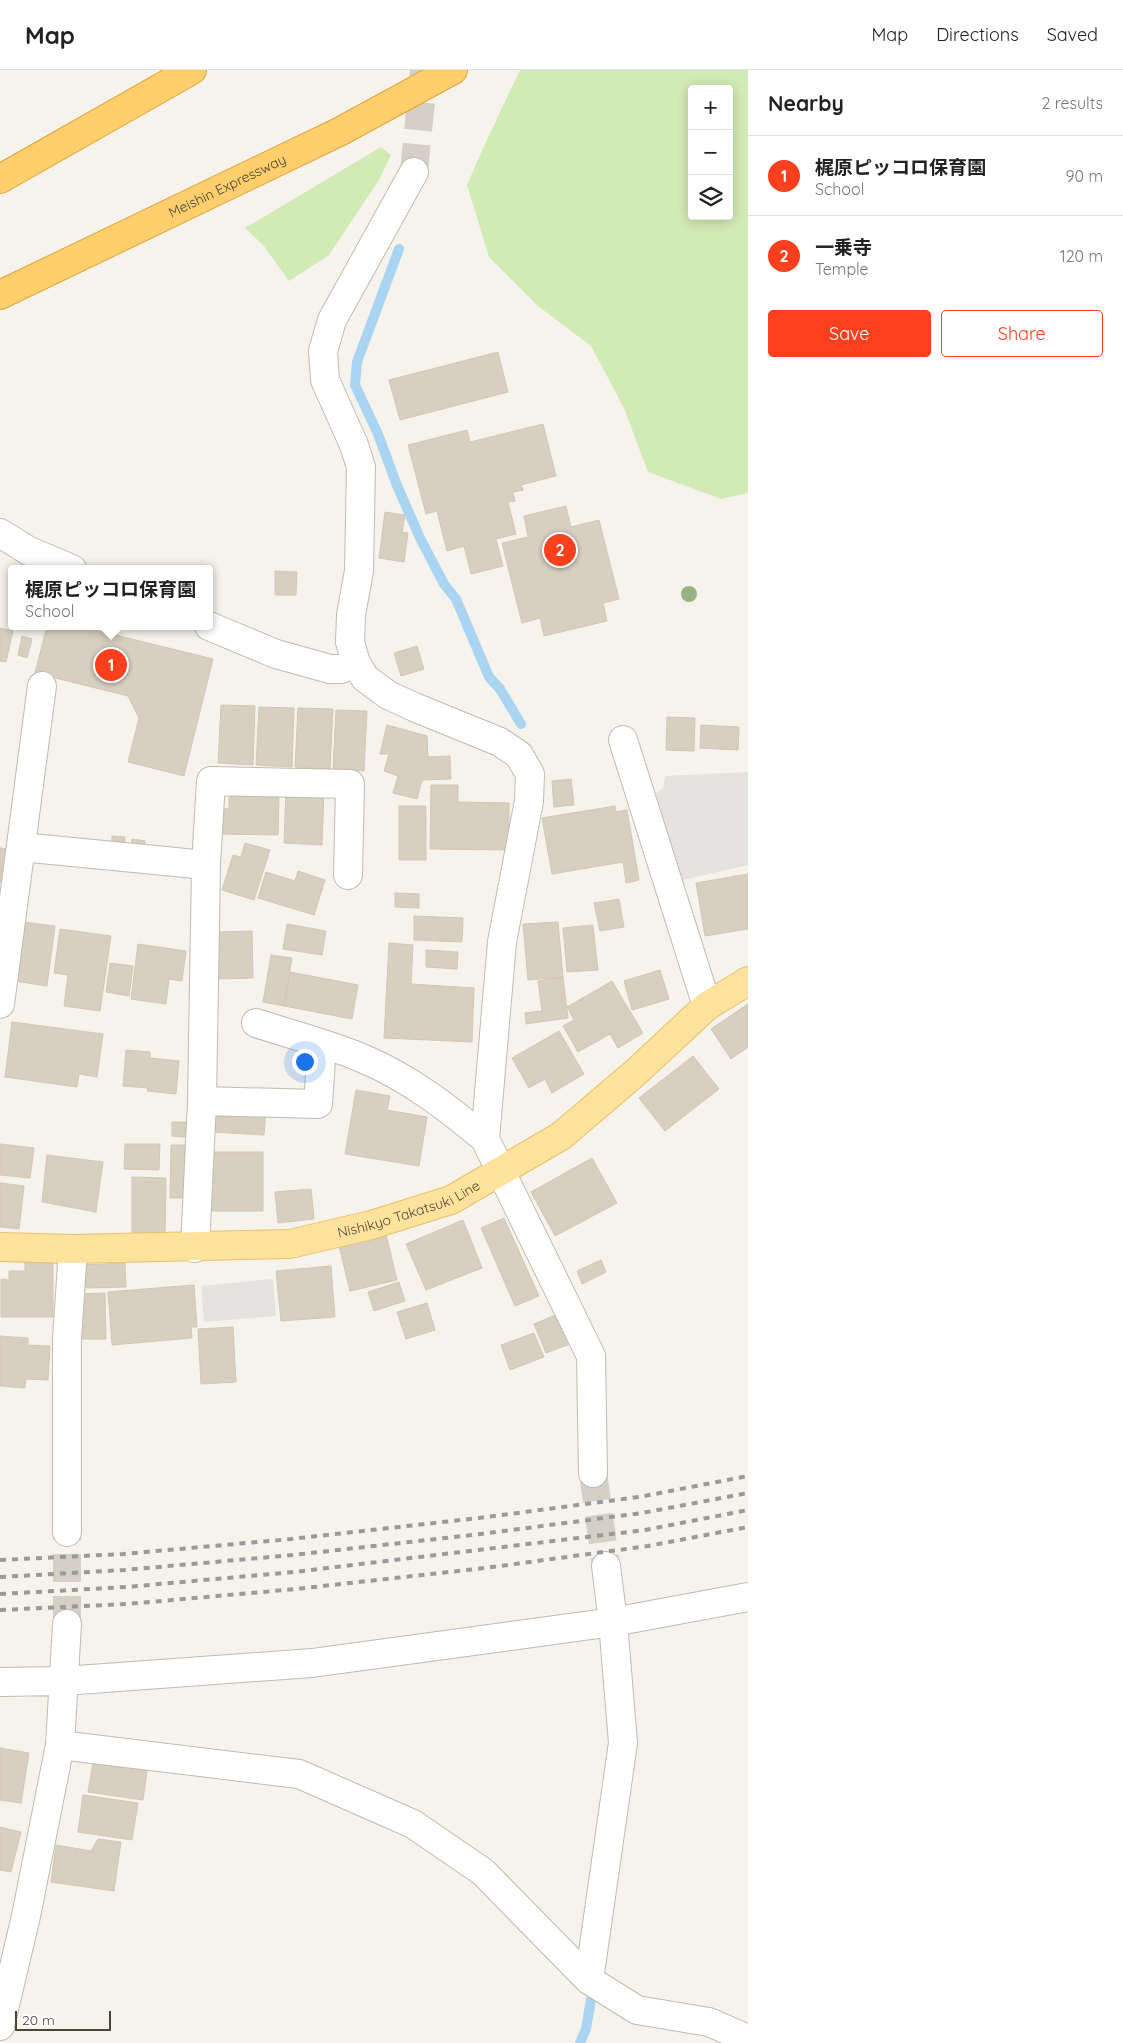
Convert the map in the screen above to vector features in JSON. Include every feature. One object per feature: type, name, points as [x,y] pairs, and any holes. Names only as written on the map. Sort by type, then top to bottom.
[{"type":"highway","points":[[0,179],[192,70]]},
{"type":"highway","name":"Meishin Expressway","points":[[0,295],[339,132],[453,70]]},
{"type":"main road","name":"Nishikyo Takatsuki Line","points":[[0,1247],[73,1249],[195,1248],[290,1244],[371,1225],[451,1200],[561,1136],[707,1006],[748,981]]},
{"type":"street","points":[[414,172],[332,320],[323,351],[325,380],[354,444],[361,468],[359,571],[350,615],[350,642],[356,662],[366,678],[388,695],[500,742],[519,755],[530,774],[529,801],[502,942],[485,1138]]},
{"type":"street","points":[[0,533],[29,551],[62,565]]},
{"type":"street","points":[[213,628],[276,654],[330,669],[342,669],[356,662]]},
{"type":"street","points":[[0,1004],[42,686]]},
{"type":"street","points":[[623,740],[707,1006]]},
{"type":"street","points":[[195,1248],[202,1101],[206,865],[211,781],[359,784],[348,875]]},
{"type":"street","points":[[21,847],[206,865]]},
{"type":"street","points":[[256,1023],[363,1058],[383,1068],[458,1116],[485,1138],[591,1356],[593,1474]]},
{"type":"street","points":[[202,1101],[318,1104],[322,1044]]},
{"type":"street","points":[[68,1532],[67,1339],[73,1249]]},
{"type":"street","points":[[589,1980],[623,1743],[613,1622],[606,1566]]},
{"type":"street","points":[[0,1682],[64,1681],[312,1663],[613,1622],[748,1597]]},
{"type":"street","points":[[0,2026],[26,1916],[60,1745],[67,1624]]},
{"type":"street","points":[[60,1745],[299,1774],[412,1824],[483,1872],[589,1980],[637,2010],[709,2022],[748,2039]]},
{"type":"green space","points":[[520,70],[748,70],[748,493],[721,499],[648,472],[624,408],[591,346],[538,306],[489,257],[467,185]]},
{"type":"green space","points":[[381,147],[391,155],[379,180],[329,255],[289,281],[264,246],[245,228]]},
{"type":"shaded area","points":[[748,772],[748,865],[679,881],[652,793],[658,792],[663,788],[665,776]]},
{"type":"shaded area","points":[[273,1279],[276,1316],[204,1322],[201,1286]]},
{"type":"building","points":[[498,352],[508,392],[400,420],[389,380]]},
{"type":"building","points":[[543,424],[556,476],[521,485],[523,490],[513,492],[515,501],[508,502],[516,534],[496,539],[503,566],[471,574],[464,546],[447,551],[437,511],[426,514],[408,445],[467,430],[470,442]]},
{"type":"building","points":[[566,506],[571,527],[599,520],[619,599],[603,603],[607,621],[544,636],[540,618],[522,623],[502,543],[528,537],[524,516]]},
{"type":"building","points":[[385,512],[405,515],[402,532],[408,533],[404,562],[379,558]]},
{"type":"building","points":[[275,571],[297,572],[296,595],[275,595]]},
{"type":"building","points":[[0,628],[13,631],[6,662],[0,661]]},
{"type":"building","points":[[46,630],[95,630],[213,659],[184,776],[128,762],[139,718],[128,696],[35,673]]},
{"type":"building","points":[[22,636],[32,639],[27,658],[18,655]]},
{"type":"building","points":[[417,646],[424,669],[401,676],[394,653]]},
{"type":"building","points":[[221,705],[255,706],[253,765],[218,763]]},
{"type":"building","points":[[259,707],[294,708],[292,767],[256,765]]},
{"type":"building","points":[[298,708],[333,709],[330,769],[295,767]]},
{"type":"building","points":[[336,710],[367,711],[364,771],[333,769]]},
{"type":"building","points":[[667,717],[695,718],[694,751],[666,750]]},
{"type":"building","points":[[387,725],[427,736],[428,757],[450,756],[451,779],[422,780],[417,799],[393,793],[398,776],[384,771],[389,754],[380,754]]},
{"type":"building","points":[[701,725],[739,727],[738,750],[700,748]]},
{"type":"building","points":[[571,779],[574,805],[554,807],[552,781]]},
{"type":"building","points":[[431,785],[458,785],[458,802],[509,803],[509,850],[430,849]]},
{"type":"building","points":[[286,790],[324,792],[322,845],[284,843]]},
{"type":"building","points":[[229,793],[279,794],[278,835],[216,834],[216,808],[229,809]]},
{"type":"building","points":[[399,806],[426,806],[426,860],[399,860]]},
{"type":"building","points":[[615,806],[616,812],[627,810],[639,880],[626,883],[623,862],[552,874],[542,818]]},
{"type":"building","points":[[112,836],[125,837],[124,851],[112,851]]},
{"type":"building","points":[[132,839],[145,841],[144,854],[131,853]]},
{"type":"building","points":[[245,843],[270,850],[254,900],[222,890],[233,855],[241,857]]},
{"type":"building","points":[[0,848],[7,849],[2,882],[0,882]]},
{"type":"building","points":[[298,871],[325,880],[314,915],[258,898],[266,872],[295,881]]},
{"type":"building","points":[[748,874],[748,929],[705,936],[696,883]]},
{"type":"building","points":[[395,893],[419,894],[419,908],[395,907]]},
{"type":"building","points":[[619,899],[624,927],[600,931],[594,903]]},
{"type":"building","points":[[414,916],[463,918],[462,942],[414,940]]},
{"type":"building","points":[[23,922],[55,926],[47,986],[15,981]]},
{"type":"building","points":[[558,922],[563,977],[528,980],[523,924]]},
{"type":"building","points":[[287,924],[326,931],[322,955],[283,949]]},
{"type":"building","points":[[593,925],[598,970],[567,972],[563,928]]},
{"type":"building","points":[[60,929],[111,936],[100,1011],[64,1006],[68,975],[54,973]]},
{"type":"building","points":[[252,931],[253,978],[219,979],[217,932]]},
{"type":"building","points":[[389,943],[413,945],[411,984],[474,988],[472,1042],[384,1038]]},
{"type":"building","points":[[138,944],[186,951],[182,981],[169,979],[166,1004],[131,999]]},
{"type":"building","points":[[426,950],[458,952],[457,969],[426,967]]},
{"type":"building","points":[[271,955],[292,958],[284,1006],[263,1002]]},
{"type":"building","points":[[110,963],[133,966],[129,996],[106,992]]},
{"type":"building","points":[[660,970],[669,999],[632,1010],[624,981]]},
{"type":"building","points":[[290,972],[358,985],[352,1019],[284,1006]]},
{"type":"building","points":[[563,977],[568,1018],[526,1024],[525,1013],[542,1011],[538,981]]},
{"type":"building","points":[[612,981],[643,1033],[618,1048],[610,1034],[578,1052],[563,1026],[574,1020],[567,1007]]},
{"type":"building","points":[[748,1004],[748,1047],[731,1059],[711,1029]]},
{"type":"building","points":[[12,1022],[103,1034],[97,1077],[79,1074],[77,1087],[5,1077]]},
{"type":"building","points":[[559,1031],[584,1074],[552,1093],[545,1079],[529,1088],[512,1058]]},
{"type":"building","points":[[126,1050],[150,1052],[150,1058],[179,1061],[176,1094],[147,1091],[148,1088],[123,1086]]},
{"type":"building","points":[[693,1056],[719,1089],[665,1131],[639,1098]]},
{"type":"building","points":[[356,1090],[390,1096],[387,1110],[427,1117],[419,1166],[345,1154]]},
{"type":"building","points":[[215,1107],[266,1110],[264,1135],[213,1132]]},
{"type":"building","points":[[172,1122],[186,1122],[185,1137],[172,1136]]},
{"type":"building","points":[[0,1144],[34,1148],[30,1178],[0,1175]]},
{"type":"building","points":[[125,1144],[160,1144],[159,1170],[124,1169]]},
{"type":"building","points":[[171,1145],[190,1145],[189,1198],[170,1198]]},
{"type":"building","points":[[208,1152],[263,1152],[263,1211],[209,1211]]},
{"type":"building","points":[[47,1155],[103,1162],[96,1212],[42,1202]]},
{"type":"building","points":[[592,1158],[617,1203],[555,1236],[531,1192]]},
{"type":"building","points":[[132,1177],[166,1178],[165,1236],[132,1235]]},
{"type":"building","points":[[0,1183],[24,1186],[19,1229],[0,1227]]},
{"type":"building","points":[[311,1189],[314,1219],[278,1223],[275,1192]]},
{"type":"building","points":[[504,1218],[539,1296],[515,1306],[481,1228]]},
{"type":"building","points":[[463,1220],[482,1268],[426,1290],[406,1244]]},
{"type":"building","points":[[386,1234],[397,1280],[350,1291],[339,1246]]},
{"type":"building","points":[[601,1260],[606,1272],[582,1284],[577,1271]]},
{"type":"building","points":[[25,1261],[53,1261],[53,1317],[1,1317],[1,1279],[9,1280],[9,1271],[25,1271]]},
{"type":"building","points":[[125,1263],[126,1287],[83,1288],[82,1265]]},
{"type":"building","points":[[331,1266],[335,1317],[281,1321],[276,1271]]},
{"type":"building","points":[[399,1282],[405,1301],[374,1311],[368,1292]]},
{"type":"building","points":[[194,1285],[197,1327],[191,1327],[192,1338],[112,1345],[108,1292]]},
{"type":"building","points":[[105,1293],[106,1339],[78,1339],[77,1294]]},
{"type":"building","points":[[427,1303],[435,1330],[406,1339],[397,1312]]},
{"type":"building","points":[[558,1314],[570,1344],[546,1353],[534,1324]]},
{"type":"building","points":[[233,1327],[236,1382],[201,1384],[198,1329]]},
{"type":"building","points":[[534,1333],[544,1357],[510,1370],[501,1345]]},
{"type":"building","points":[[0,1336],[28,1338],[28,1345],[50,1346],[48,1380],[26,1379],[25,1388],[0,1386]]},
{"type":"building","points":[[0,1748],[29,1753],[21,1803],[0,1800]]},
{"type":"building","points":[[94,1756],[148,1764],[143,1800],[88,1792]]},
{"type":"building","points":[[83,1795],[138,1803],[132,1840],[78,1832]]},
{"type":"building","points":[[0,1827],[21,1832],[11,1872],[0,1870]]},
{"type":"building","points":[[98,1839],[121,1842],[114,1891],[51,1882],[56,1845],[91,1851]]},
{"type":"waterway","points":[[399,249],[357,362],[355,385],[378,434],[396,483],[420,538],[444,584],[456,599],[489,677],[500,689],[521,724]]},
{"type":"waterway","points":[[580,2043],[586,2029],[591,1999]]},
{"type":"tunnel","points":[[414,172],[424,70]]},
{"type":"tunnel","points":[[593,1473],[606,1566]]},
{"type":"tunnel","points":[[67,1532],[67,1624]]},
{"type":"railway","points":[[0,1560],[123,1554],[291,1539],[479,1518],[639,1497],[748,1476]]},
{"type":"railway","points":[[0,1577],[124,1570],[293,1555],[481,1534],[642,1513],[748,1493]]},
{"type":"railway","points":[[0,1594],[126,1587],[294,1572],[645,1530],[748,1510]]},
{"type":"railway","points":[[0,1610],[127,1604],[296,1589],[485,1568],[648,1546],[748,1527]]},
{"type":"place","name":"一乗寺","points":[[560,550]]},
{"type":"place","name":"梶原ピッコロ保育園","points":[[111,665]]}]
